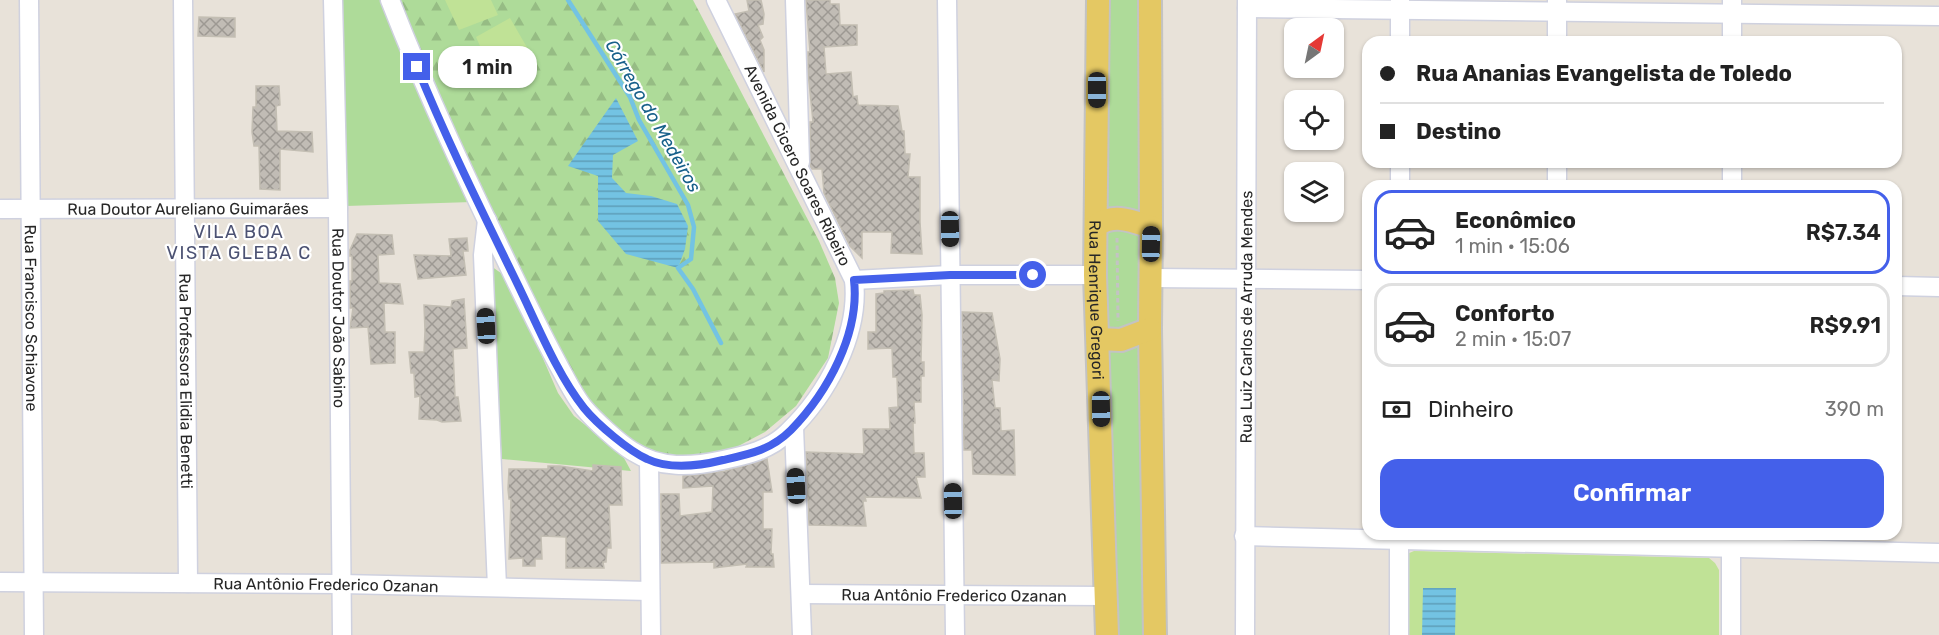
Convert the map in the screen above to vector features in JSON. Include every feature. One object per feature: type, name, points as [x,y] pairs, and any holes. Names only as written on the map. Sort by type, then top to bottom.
[{"type":"main road","name":"Rua Henrique Gregori","points":[[1098,0],[1106,222],[1095,275],[1108,340],[1107,635]]},
{"type":"main road","points":[[1150,0],[1150,329],[1155,635]]},
{"type":"main road","points":[[1106,222],[1151,227]]},
{"type":"main road","points":[[1108,340],[1150,329]]},
{"type":"street","name":"Rua Francisco Schiavone","points":[[29,0],[34,635]]},
{"type":"street","name":"Rua Professora Elidia Benetti","points":[[183,0],[188,583]]},
{"type":"street","name":"Rua Doutor João Sabino","points":[[333,0],[338,208],[342,635]]},
{"type":"street","points":[[390,0],[434,109],[545,341],[585,410],[630,450],[650,461],[651,635]]},
{"type":"street","name":"Avenida Cicero Soares Ribeiro","points":[[650,461],[669,466],[701,465],[752,453],[777,443],[794,427],[819,394],[838,363],[849,334],[856,296],[854,280],[717,0]]},
{"type":"street","points":[[795,0],[800,167]]},
{"type":"street","points":[[947,0],[955,635]]},
{"type":"street","points":[[1247,4],[1732,7],[1939,16]]},
{"type":"street","name":"Rua Luiz Carlos de Arruda Mendes","points":[[1245,635],[1247,4]]},
{"type":"street","points":[[1400,5],[1400,36]]},
{"type":"street","points":[[1557,7],[1557,36]]},
{"type":"street","points":[[1732,7],[1732,36]]},
{"type":"street","name":"Rua Doutor Aureliano Guimarães","points":[[0,209],[338,208]]},
{"type":"street","points":[[487,220],[483,255],[497,587]]},
{"type":"street","points":[[854,280],[950,275],[1095,275]]},
{"type":"street","points":[[1151,278],[1362,280]]},
{"type":"street","points":[[1902,286],[1939,287]]},
{"type":"street","points":[[794,427],[802,635]]},
{"type":"street","points":[[1244,536],[1362,536]]},
{"type":"street","points":[[1399,635],[1400,540]]},
{"type":"street","points":[[1731,635],[1730,540],[1939,553]]},
{"type":"street","name":"Rua Antônio Frederico Ozanan","points":[[0,582],[342,584],[650,591]]},
{"type":"street","name":"Rua Antônio Frederico Ozanan","points":[[801,594],[1106,596]]},
{"type":"path","points":[[1106,222],[1108,340]]},
{"type":"green space","points":[[339,0],[382,0],[472,202],[346,206],[346,145]]},
{"type":"green space","points":[[398,0],[693,0],[819,241],[835,278],[839,303],[828,358],[796,406],[765,432],[727,452],[685,458],[644,449],[621,437],[590,407],[504,245]]},
{"type":"green space","points":[[445,0],[491,0],[498,15],[459,30]]},
{"type":"green space","points":[[1103,0],[1141,0],[1144,635],[1107,635],[1108,295]]},
{"type":"green space","points":[[510,18],[536,63],[496,82],[476,37]]},
{"type":"green space","points":[[488,264],[508,278],[558,393],[574,416],[624,458],[631,471],[502,459]]},
{"type":"green space","points":[[1414,551],[1709,558],[1719,570],[1719,635],[1406,635],[1407,554]]},
{"type":"water","points":[[616,98],[638,141],[613,155],[612,178],[626,193],[651,196],[677,204],[688,226],[685,249],[678,268],[626,254],[598,221],[598,176],[568,166]]},
{"type":"water","points":[[1423,588],[1456,588],[1455,635],[1422,635]]},
{"type":"building","points":[[747,0],[761,0],[764,14],[763,24],[758,25],[763,37],[760,40],[764,50],[764,72],[735,14],[749,11]]},
{"type":"building","points":[[806,0],[830,0],[830,4],[839,4],[840,25],[857,25],[857,45],[824,47],[826,74],[851,72],[853,97],[857,96],[858,105],[898,106],[902,131],[904,131],[905,154],[910,154],[908,177],[920,177],[922,254],[891,253],[892,232],[862,232],[862,258],[850,246],[824,193],[822,169],[812,169],[810,166],[810,122],[813,122],[808,72],[808,52],[810,52]]},
{"type":"building","points":[[199,17],[235,18],[235,37],[198,36]]},
{"type":"building","points":[[256,86],[279,86],[280,105],[276,106],[277,131],[312,132],[313,152],[280,149],[280,190],[260,189],[259,146],[254,146],[252,132],[253,107],[256,107]]},
{"type":"building","points":[[357,234],[392,235],[394,254],[378,255],[379,283],[400,284],[403,304],[384,303],[385,332],[395,332],[395,363],[371,364],[368,327],[350,328],[353,308],[350,308],[352,256],[350,256],[350,250]]},
{"type":"building","points":[[467,238],[468,251],[463,251],[466,275],[418,279],[414,255],[451,256],[449,239]]},
{"type":"building","points":[[913,290],[914,295],[920,295],[921,362],[924,362],[924,376],[921,376],[921,402],[914,402],[915,423],[913,423],[914,453],[924,453],[925,477],[916,477],[921,498],[865,497],[866,501],[863,501],[866,526],[809,525],[806,452],[864,454],[863,429],[890,429],[889,408],[898,407],[897,377],[893,377],[892,348],[868,349],[868,332],[876,332],[876,294],[884,293],[884,291]]},
{"type":"building","points":[[464,299],[467,348],[453,349],[455,397],[458,397],[461,421],[442,422],[419,419],[420,396],[415,397],[414,373],[411,373],[409,352],[424,352],[424,305],[451,307],[452,301]]},
{"type":"building","points":[[962,312],[992,313],[1000,359],[999,381],[992,380],[995,408],[1000,408],[1001,431],[1014,430],[1015,475],[973,474],[972,450],[964,450]]},
{"type":"building","points":[[767,459],[772,492],[763,492],[763,529],[772,529],[771,554],[773,554],[774,567],[746,567],[747,564],[714,568],[714,562],[661,563],[661,494],[679,494],[680,516],[712,512],[713,486],[683,488],[683,476],[725,471]]},
{"type":"building","points":[[593,465],[621,467],[622,505],[609,505],[611,548],[607,548],[606,562],[603,562],[604,568],[566,568],[566,537],[541,536],[542,559],[535,559],[535,566],[523,566],[523,558],[509,559],[511,499],[509,499],[508,489],[509,469],[548,469],[548,466],[560,466],[593,471]]},
{"type":"waterway","name":"Córrego do Medeiros","points":[[568,0],[630,97],[639,120],[688,205],[694,227],[691,259],[678,268],[693,289],[721,343]]},
{"type":"district","name":"VILA BOA VISTA GLEBA C","points":[[239,242]]},
{"type":"route","points":[[417,67],[434,109],[545,341],[572,390],[585,410],[630,450],[650,461],[669,466],[701,465],[752,453],[777,443],[794,427],[819,394],[838,363],[849,334],[856,296],[854,280],[950,275],[1033,275]]}]
